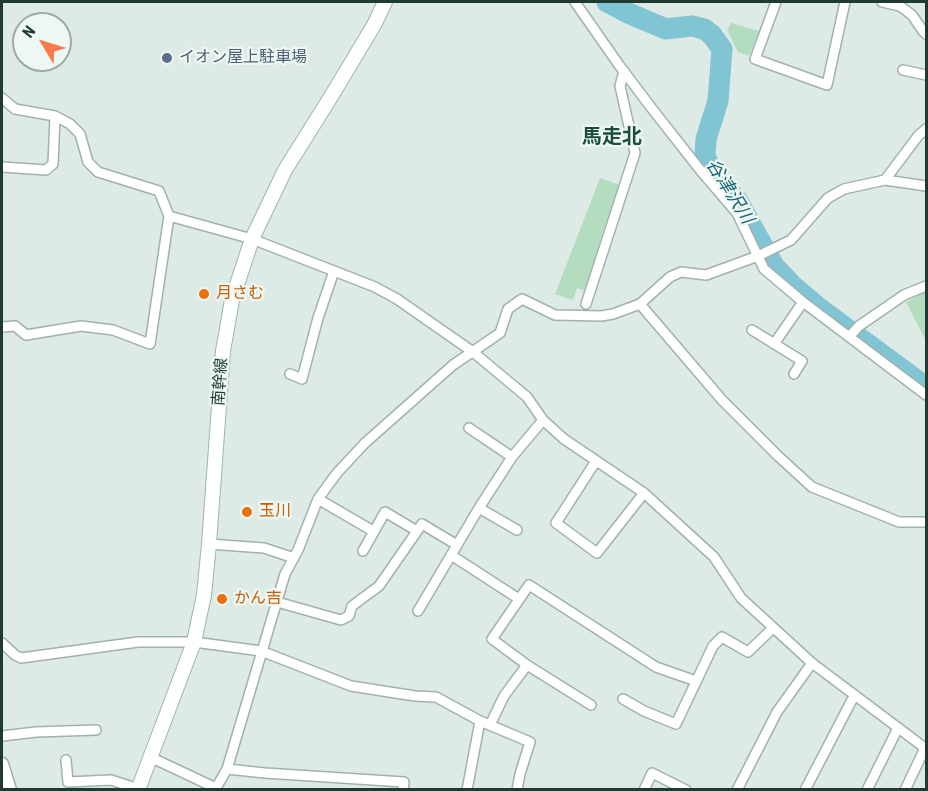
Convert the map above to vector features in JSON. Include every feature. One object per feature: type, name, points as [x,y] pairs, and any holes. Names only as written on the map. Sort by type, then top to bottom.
[{"type":"main road","name":"南幹線","points":[[139,789],[194,642],[204,595],[223,351],[232,300],[252,239],[285,170],[362,45],[385,2]]},
{"type":"street","points":[[575,2],[624,71],[701,171],[737,213],[764,269],[803,302],[927,395]]},
{"type":"street","points":[[776,2],[755,59],[827,85],[845,2]]},
{"type":"street","points":[[882,2],[900,6],[912,15],[922,31],[927,34]]},
{"type":"street","points":[[903,70],[927,75]]},
{"type":"street","points":[[586,304],[634,153],[620,86],[624,71]]},
{"type":"street","points":[[2,98],[15,109],[55,116],[70,124],[80,134],[88,162],[98,172],[159,191],[168,216],[150,344],[113,330],[81,326],[26,334],[15,327],[2,327]]},
{"type":"street","points":[[2,167],[45,170],[53,164],[55,116]]},
{"type":"street","points":[[885,180],[918,136],[927,129]]},
{"type":"street","points":[[150,757],[216,789],[226,769],[285,574],[318,499],[365,443],[453,365],[500,333],[508,309],[522,299],[555,315],[613,314],[640,304],[670,277],[681,272],[706,275],[758,256],[791,240],[828,198],[844,189],[885,180],[927,186]]},
{"type":"street","points":[[168,216],[252,239],[375,287],[397,299],[473,352],[527,397],[543,420],[564,439],[644,493],[714,557],[741,598],[812,663],[925,747],[905,789]]},
{"type":"street","points":[[290,374],[302,379],[318,318],[334,271]]},
{"type":"street","points":[[849,337],[859,326],[904,295],[927,286]]},
{"type":"street","points":[[774,344],[803,302]]},
{"type":"street","points":[[640,304],[722,400],[812,487],[899,522],[927,522]]},
{"type":"street","points":[[752,330],[802,361],[794,374]]},
{"type":"street","points":[[418,611],[512,457],[543,420]]},
{"type":"street","points":[[469,428],[512,457]]},
{"type":"street","points":[[596,461],[556,522],[597,553],[644,493]]},
{"type":"street","points":[[318,499],[373,531]]},
{"type":"street","points":[[479,508],[517,530]]},
{"type":"street","points":[[363,551],[385,512],[417,531]]},
{"type":"street","points":[[277,602],[341,620],[349,616],[352,606],[379,586],[422,524],[457,545]]},
{"type":"street","points":[[209,544],[264,548],[294,558]]},
{"type":"street","points":[[452,555],[519,599]]},
{"type":"street","points":[[591,705],[527,665],[492,639],[529,585],[656,667],[696,681]]},
{"type":"street","points":[[623,699],[644,711],[676,724],[713,646],[722,637],[748,652],[773,628]]},
{"type":"street","points":[[2,644],[21,658],[138,642],[194,642],[261,651],[351,686],[436,697],[480,721],[530,742],[517,789]]},
{"type":"street","points":[[738,789],[777,712],[812,663]]},
{"type":"street","points":[[490,725],[504,696],[527,665]]},
{"type":"street","points":[[805,789],[854,696]]},
{"type":"street","points":[[467,789],[480,721]]},
{"type":"street","points":[[867,789],[898,728]]},
{"type":"street","points":[[2,736],[36,732],[96,730]]},
{"type":"street","points":[[66,760],[68,782],[111,780],[139,789]]},
{"type":"street","points":[[2,764],[10,789]]},
{"type":"street","points":[[226,769],[265,774],[404,782],[403,789]]},
{"type":"street","points":[[644,789],[652,773],[686,789]]},
{"type":"green space","points":[[731,23],[759,31],[749,56],[738,52],[727,30]]},
{"type":"green space","points":[[600,178],[620,185],[603,231],[586,291],[577,288],[573,300],[555,294]]},
{"type":"green space","points":[[926,292],[926,341],[906,302]]},
{"type":"waterway","name":"谷津沢川","points":[[607,2],[666,29],[692,26],[704,29],[712,35],[722,49],[718,101],[706,139],[705,155],[714,175],[737,200],[774,266],[793,286],[926,387]]},
{"type":"place","name":"イオン屋上駐車場","points":[[167,58]]},
{"type":"place","name":"月さむ","points":[[204,294]]},
{"type":"place","name":"玉川","points":[[247,512]]},
{"type":"place","name":"かん吉","points":[[222,599]]},
{"type":"district","name":"馬走北","points":[[612,138]]}]
